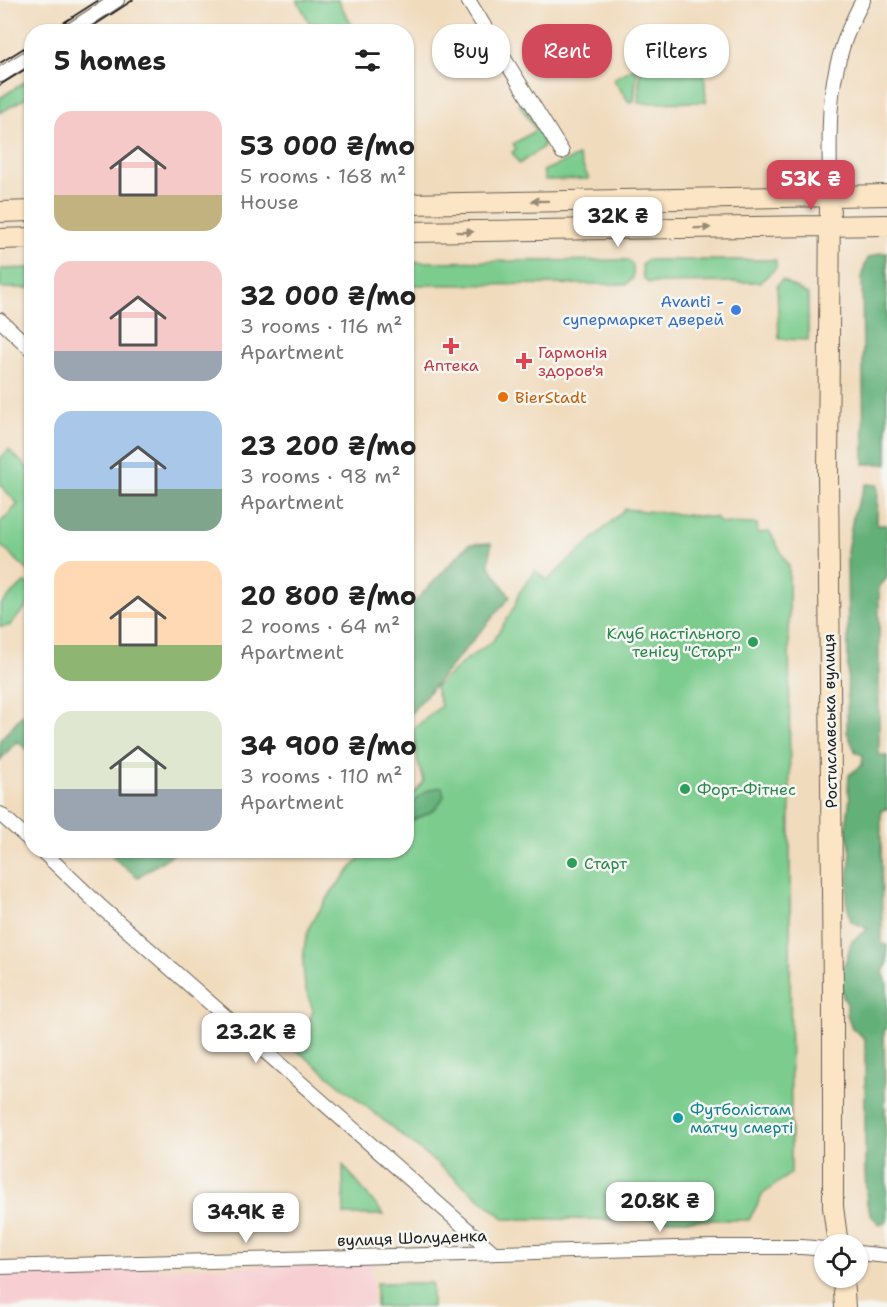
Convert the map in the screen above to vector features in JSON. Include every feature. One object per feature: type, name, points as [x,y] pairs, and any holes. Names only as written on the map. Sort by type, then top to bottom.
[{"type":"street","points":[[80,24],[117,0]]},
{"type":"street","points":[[468,0],[562,152]]},
{"type":"street","points":[[830,196],[833,91],[840,53],[863,0]]},
{"type":"street","points":[[0,75],[24,60]]},
{"type":"street","points":[[414,204],[887,195]]},
{"type":"street","name":"Ростиславська вулиця","points":[[830,196],[828,486],[833,1207],[837,1234]]},
{"type":"street","points":[[0,212],[24,211]]},
{"type":"street","points":[[414,232],[887,225]]},
{"type":"street","points":[[0,238],[24,238]]},
{"type":"street","points":[[0,320],[24,342]]},
{"type":"street","points":[[0,814],[24,835]]},
{"type":"street","points":[[49,858],[101,907],[494,1253]]},
{"type":"street","name":"вулиця Шолуденка","points":[[0,1267],[711,1247],[814,1248]]},
{"type":"street","points":[[868,1254],[887,1256]]},
{"type":"street","points":[[844,1288],[845,1307]]},
{"type":"shaded area","points":[[372,1263],[372,1307],[0,1307],[0,1272]]},
{"type":"green space","points":[[297,0],[338,0],[351,24],[310,24]]},
{"type":"green space","points":[[624,73],[624,78],[636,78],[634,101],[629,102],[613,79]]},
{"type":"green space","points":[[639,78],[705,78],[706,102],[638,103]]},
{"type":"green space","points":[[24,83],[24,99],[0,113],[0,98]]},
{"type":"green space","points":[[523,102],[544,137],[543,147],[519,164],[512,152],[516,149],[513,144],[536,130],[519,104]]},
{"type":"green space","points":[[578,156],[589,179],[545,180],[543,171]]},
{"type":"green space","points":[[887,253],[887,464],[864,464],[862,273],[868,258]]},
{"type":"green space","points":[[628,260],[633,265],[633,278],[627,284],[414,285],[414,262]]},
{"type":"green space","points":[[646,260],[776,260],[776,268],[760,282],[648,283],[643,277],[642,265]]},
{"type":"green space","points":[[24,268],[24,288],[0,288],[0,269]]},
{"type":"green space","points":[[782,280],[808,295],[808,340],[779,339],[777,285]]},
{"type":"green space","points":[[9,450],[24,464],[24,567],[0,545],[0,523],[18,504],[0,485],[0,458]]},
{"type":"green space","points":[[866,484],[878,485],[877,525],[887,525],[887,578],[879,587],[879,755],[887,756],[887,809],[881,810],[882,945],[887,945],[887,964],[883,972],[887,983],[887,1029],[884,1030],[887,1222],[879,1224],[871,1215],[867,1204],[865,1039],[852,1028],[847,1014],[847,1003],[843,998],[840,974],[851,942],[868,929],[851,921],[846,901],[851,852],[846,828],[850,798],[849,775],[862,765],[863,755],[856,753],[847,732],[847,551],[854,512]]},
{"type":"green space","name":"Старт","points":[[625,509],[717,518],[720,523],[757,524],[758,533],[770,532],[789,567],[791,1173],[763,1194],[749,1220],[505,1219],[288,1043],[311,1018],[313,1010],[305,987],[303,962],[305,943],[310,925],[333,890],[360,858],[414,858],[414,793],[424,781],[418,762],[414,728],[441,706],[435,687],[467,659],[493,641],[515,606],[519,593],[535,571],[548,580]]},
{"type":"green space","points":[[491,543],[489,565],[510,597],[414,709],[414,603],[469,544]]},
{"type":"green space","points":[[24,583],[24,610],[9,626],[0,627],[0,605]]},
{"type":"green space","points":[[24,713],[24,747],[17,741],[0,760],[0,740]]},
{"type":"green space","points":[[442,787],[444,796],[440,802],[429,813],[414,819],[414,801],[422,794]]},
{"type":"green space","points":[[113,858],[167,858],[138,877]]},
{"type":"green space","points":[[343,1165],[384,1215],[344,1215]]},
{"type":"green space","points":[[376,1283],[432,1283],[432,1307],[376,1307]]},
{"type":"tram line","points":[[62,24],[99,0]]},
{"type":"tram line","points":[[96,24],[133,0]]},
{"type":"tram line","points":[[0,63],[24,48]]},
{"type":"tram line","points":[[0,85],[24,70]]},
{"type":"place","name":"Avanti - супермаркет дверей","points":[[736,310]]},
{"type":"place","name":"Аптека","points":[[451,346]]},
{"type":"place","name":"Гармонія здоров'я","points":[[524,361]]},
{"type":"place","name":"BierStadt","points":[[503,397]]},
{"type":"place","name":"Клуб настільного тенісу \"Старт\"","points":[[753,642]]},
{"type":"place","name":"Форт-Фітнес","points":[[685,789]]},
{"type":"place","name":"Старт","points":[[572,863]]},
{"type":"place","name":"Футболістам матчу смерті","points":[[678,1118]]}]
